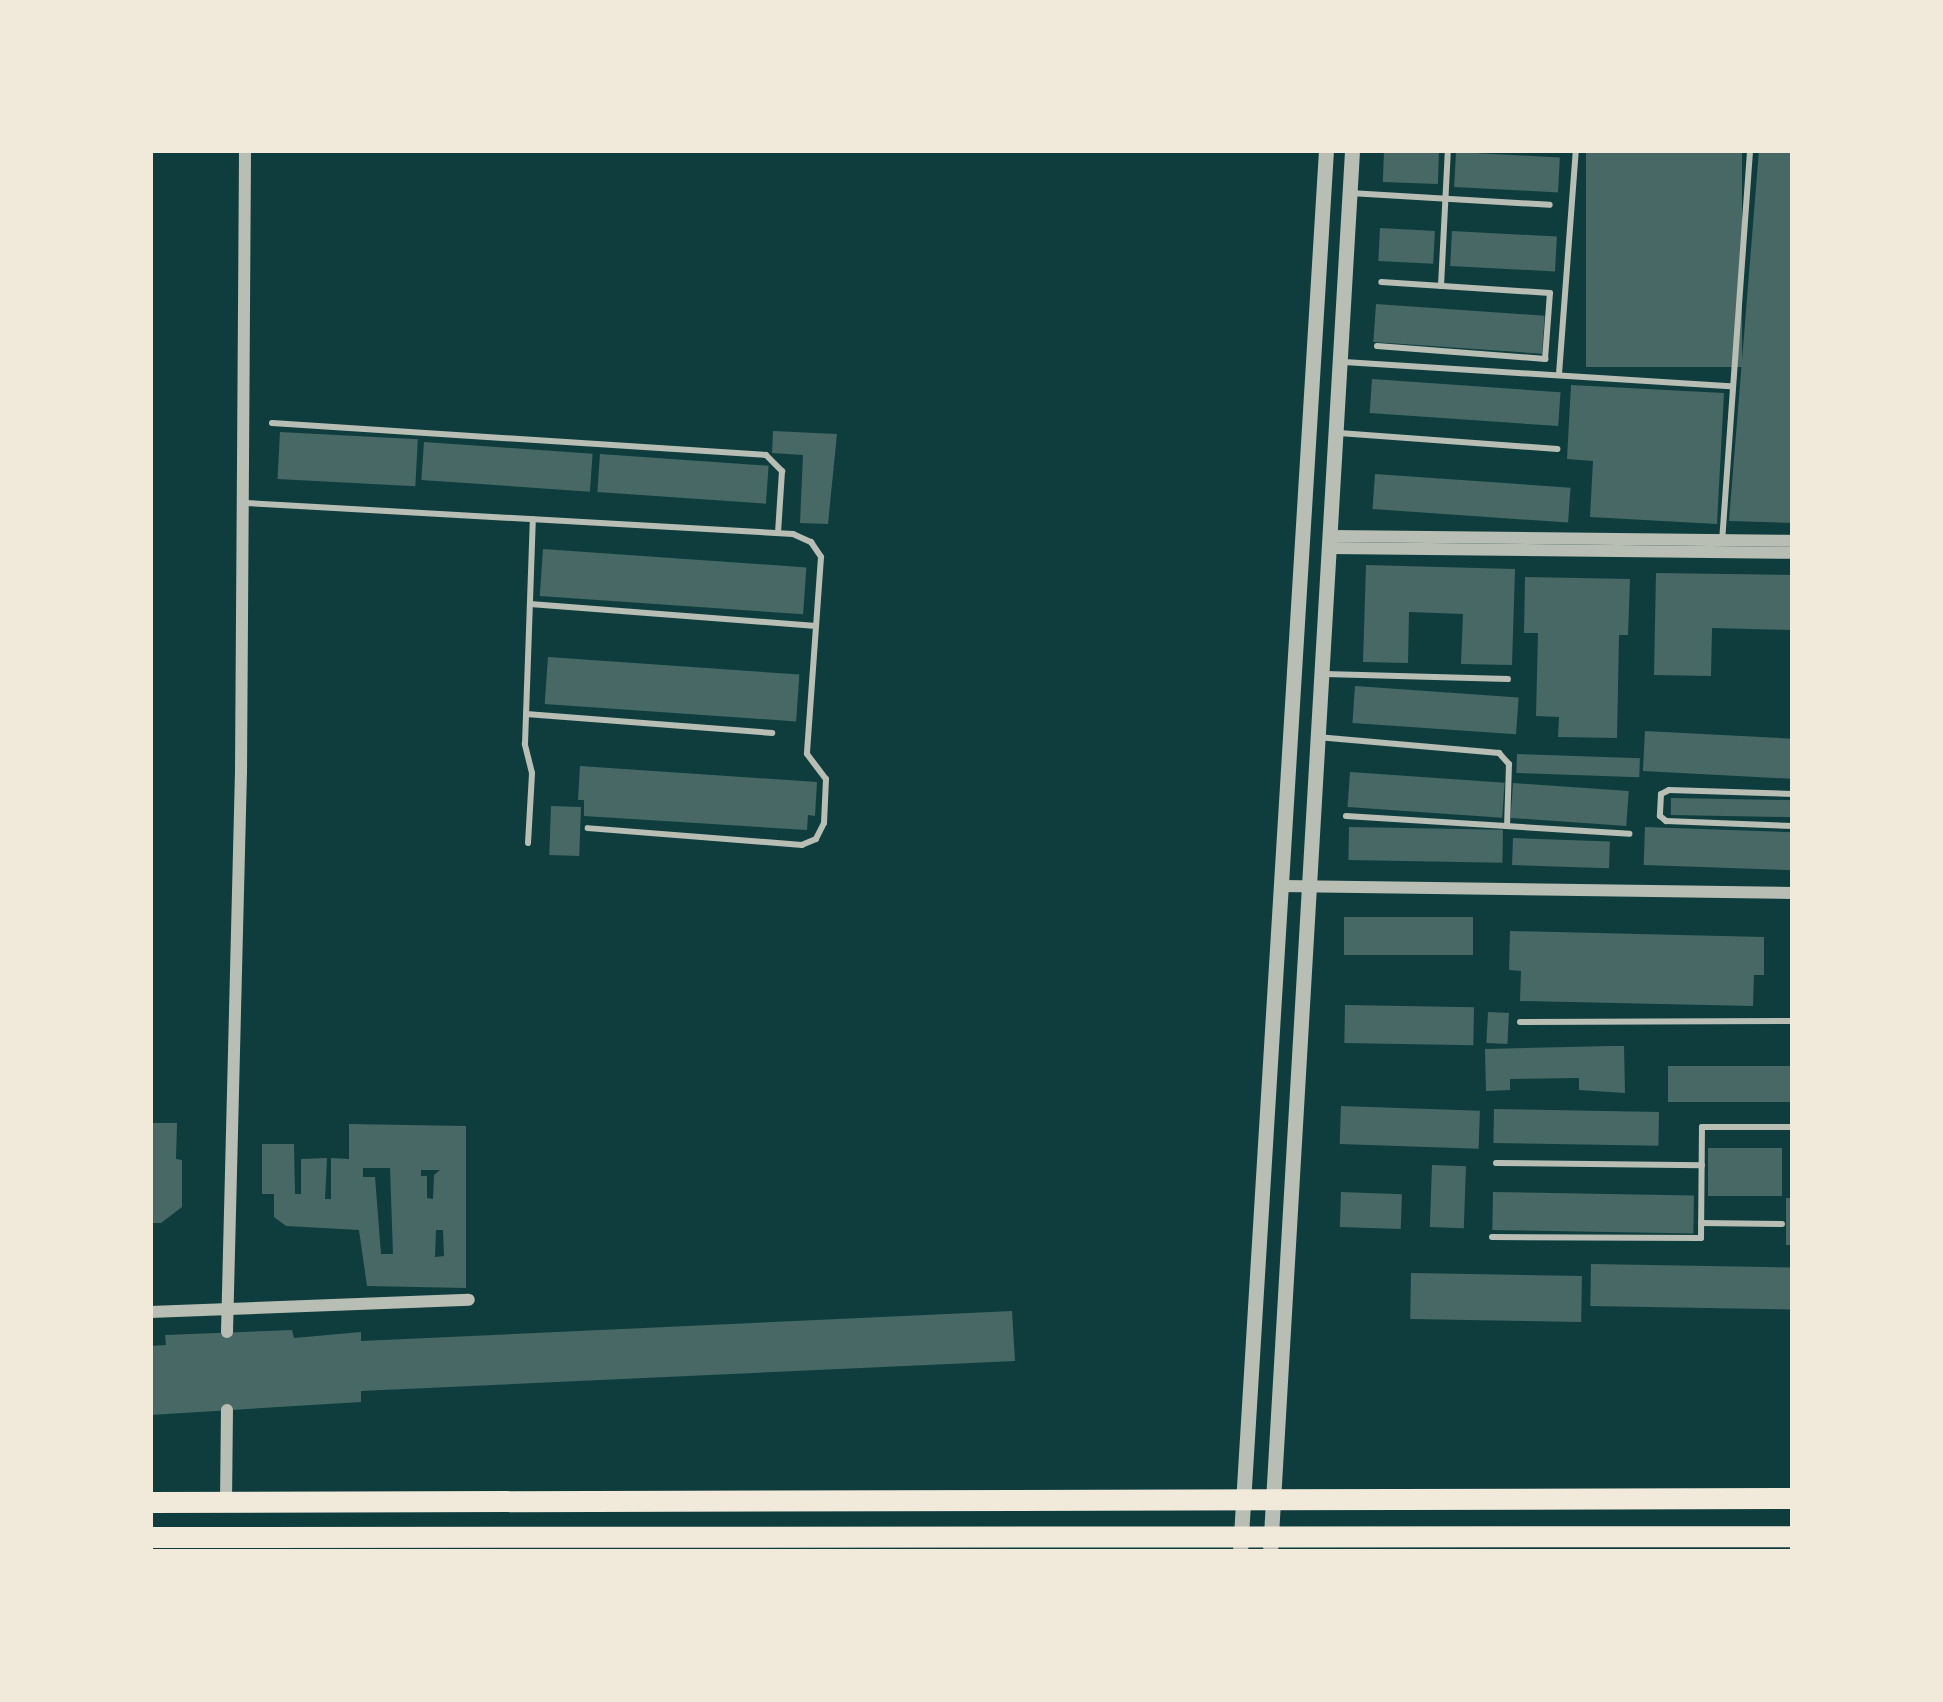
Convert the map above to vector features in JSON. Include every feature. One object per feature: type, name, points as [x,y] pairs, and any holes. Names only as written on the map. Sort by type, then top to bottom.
[{"type":"main road","points":[[150,1502],[1793,1498]]},
{"type":"main road","points":[[150,1538],[1270,1545],[1793,1536]]},
{"type":"street","points":[[227,1332],[241,772],[244,150]]},
{"type":"street","points":[[1240,1545],[1326,150]]},
{"type":"street","points":[[1270,1545],[1352,150]]},
{"type":"street","points":[[1330,542],[1722,546],[1793,541]]},
{"type":"street","points":[[1722,546],[1793,553]]},
{"type":"street","points":[[1282,886],[1793,893]]},
{"type":"street","points":[[150,1312],[469,1300]]},
{"type":"street","points":[[226,1503],[227,1410]]},
{"type":"lane","points":[[1441,286],[1448,150]]},
{"type":"lane","points":[[1559,374],[1576,150]]},
{"type":"lane","points":[[1722,546],[1750,150]]},
{"type":"lane","points":[[1349,193],[1550,205]]},
{"type":"lane","points":[[1377,346],[1546,359],[1550,293],[1381,282]]},
{"type":"lane","points":[[1340,362],[1730,386]]},
{"type":"lane","points":[[272,423],[766,455],[782,471],[778,533]]},
{"type":"lane","points":[[1336,433],[1557,449]]},
{"type":"lane","points":[[240,502],[778,533],[811,542],[821,557],[807,754],[826,779],[824,823],[816,839],[802,845],[588,829]]},
{"type":"lane","points":[[528,843],[532,773],[525,744],[533,519]]},
{"type":"lane","points":[[530,604],[817,626]]},
{"type":"lane","points":[[1321,674],[1508,679]]},
{"type":"lane","points":[[526,714],[772,733]]},
{"type":"lane","points":[[1316,736],[1499,753],[1510,772],[1507,826]]},
{"type":"lane","points":[[1793,794],[1669,790],[1661,794],[1660,816],[1666,821],[1793,826]]},
{"type":"lane","points":[[1346,816],[1629,835]]},
{"type":"lane","points":[[1520,1022],[1793,1021]]},
{"type":"lane","points":[[1492,1238],[1701,1238],[1702,1127],[1793,1127]]},
{"type":"lane","points":[[1496,1163],[1702,1166]]},
{"type":"lane","points":[[1701,1222],[1782,1224]]},
{"type":"building","points":[[1384,150],[1439,152],[1438,184],[1383,182]]},
{"type":"building","points":[[1586,150],[1742,150],[1742,367],[1586,367]]},
{"type":"building","points":[[1759,150],[1793,150],[1793,523],[1729,521]]},
{"type":"building","points":[[1456,152],[1560,157],[1558,192],[1454,187]]},
{"type":"building","points":[[1380,228],[1435,231],[1433,264],[1378,261]]},
{"type":"building","points":[[1452,231],[1557,236],[1555,271],[1450,266]]},
{"type":"building","points":[[1376,304],[1545,316],[1542,354],[1373,342]]},
{"type":"building","points":[[1372,379],[1561,392],[1558,426],[1370,413]]},
{"type":"building","points":[[1571,385],[1724,393],[1717,524],[1590,517],[1593,461],[1567,459]]},
{"type":"building","points":[[773,431],[837,434],[828,524],[800,523],[803,455],[772,453]]},
{"type":"building","points":[[280,432],[418,439],[415,486],[278,479]]},
{"type":"building","points":[[424,442],[593,454],[590,492],[421,480]]},
{"type":"building","points":[[600,454],[769,466],[766,504],[597,492]]},
{"type":"building","points":[[1375,474],[1571,488],[1568,523],[1373,509]]},
{"type":"building","points":[[543,549],[806,567],[803,614],[540,596]]},
{"type":"building","points":[[1366,565],[1515,569],[1512,665],[1461,664],[1463,614],[1409,612],[1408,663],[1363,662]]},
{"type":"building","points":[[1656,573],[1793,575],[1793,630],[1712,628],[1711,676],[1654,675]]},
{"type":"building","points":[[1525,577],[1630,579],[1628,635],[1619,635],[1617,738],[1558,737],[1559,717],[1536,716],[1538,633],[1524,633]]},
{"type":"building","points":[[548,657],[799,675],[796,721],[545,704]]},
{"type":"building","points":[[1355,686],[1519,697],[1516,734],[1352,723]]},
{"type":"building","points":[[1645,731],[1793,739],[1791,779],[1643,771]]},
{"type":"building","points":[[1517,754],[1640,758],[1639,777],[1516,773]]},
{"type":"building","points":[[580,766],[817,782],[815,816],[808,815],[807,830],[584,816],[584,800],[578,800]]},
{"type":"building","points":[[1350,772],[1505,783],[1502,818],[1348,807]]},
{"type":"building","points":[[1513,783],[1629,791],[1626,826],[1511,818]]},
{"type":"building","points":[[1671,798],[1793,800],[1793,817],[1671,815]]},
{"type":"building","points":[[551,806],[581,807],[579,856],[549,855]]},
{"type":"building","points":[[1349,827],[1503,830],[1502,863],[1348,860]]},
{"type":"building","points":[[1645,827],[1793,832],[1792,870],[1644,865]]},
{"type":"building","points":[[1513,838],[1610,841],[1609,868],[1512,865]]},
{"type":"building","points":[[1344,917],[1473,917],[1473,955],[1344,955]]},
{"type":"building","points":[[1510,931],[1764,937],[1764,975],[1754,975],[1753,1006],[1520,1001],[1521,971],[1509,970]]},
{"type":"building","points":[[1345,1005],[1474,1007],[1473,1045],[1344,1043]]},
{"type":"building","points":[[1488,1012],[1509,1013],[1507,1044],[1486,1043]]},
{"type":"building","points":[[1624,1046],[1625,1093],[1579,1090],[1579,1078],[1510,1079],[1510,1090],[1486,1091],[1485,1049]]},
{"type":"building","points":[[1668,1066],[1793,1066],[1793,1102],[1668,1102]]},
{"type":"building","points":[[1341,1106],[1480,1111],[1479,1149],[1340,1144]]},
{"type":"building","points":[[1494,1109],[1659,1112],[1658,1146],[1493,1143]]},
{"type":"building","points":[[150,1123],[177,1123],[176,1159],[182,1160],[182,1207],[161,1223],[150,1223]]},
{"type":"building","points":[[349,1124],[466,1126],[466,1288],[367,1286],[359,1230],[286,1226],[274,1217],[274,1194],[262,1194],[262,1144],[294,1144],[295,1194],[301,1194],[301,1159],[327,1158],[325,1199],[331,1199],[331,1158],[349,1159]],"holes":[[[363,1168],[390,1168],[393,1254],[381,1254],[375,1177],[363,1177]],[[421,1170],[440,1170],[434,1175],[433,1199],[427,1198],[427,1176],[421,1176]],[[436,1230],[443,1230],[444,1256],[435,1257]]]},
{"type":"building","points":[[1708,1148],[1782,1148],[1782,1196],[1708,1196]]},
{"type":"building","points":[[1432,1165],[1466,1166],[1464,1228],[1430,1227]]},
{"type":"building","points":[[1341,1192],[1402,1194],[1401,1229],[1340,1227]]},
{"type":"building","points":[[1493,1192],[1694,1196],[1693,1234],[1492,1230]]},
{"type":"building","points":[[1786,1198],[1793,1198],[1793,1245],[1786,1245]]},
{"type":"building","points":[[1591,1264],[1793,1268],[1792,1310],[1590,1306]]},
{"type":"building","points":[[1411,1273],[1582,1276],[1581,1322],[1410,1319]]},
{"type":"building","points":[[1012,1311],[1015,1361],[361,1391],[361,1402],[150,1415],[150,1346],[166,1345],[165,1335],[292,1330],[294,1338],[361,1332],[361,1341]]}]
